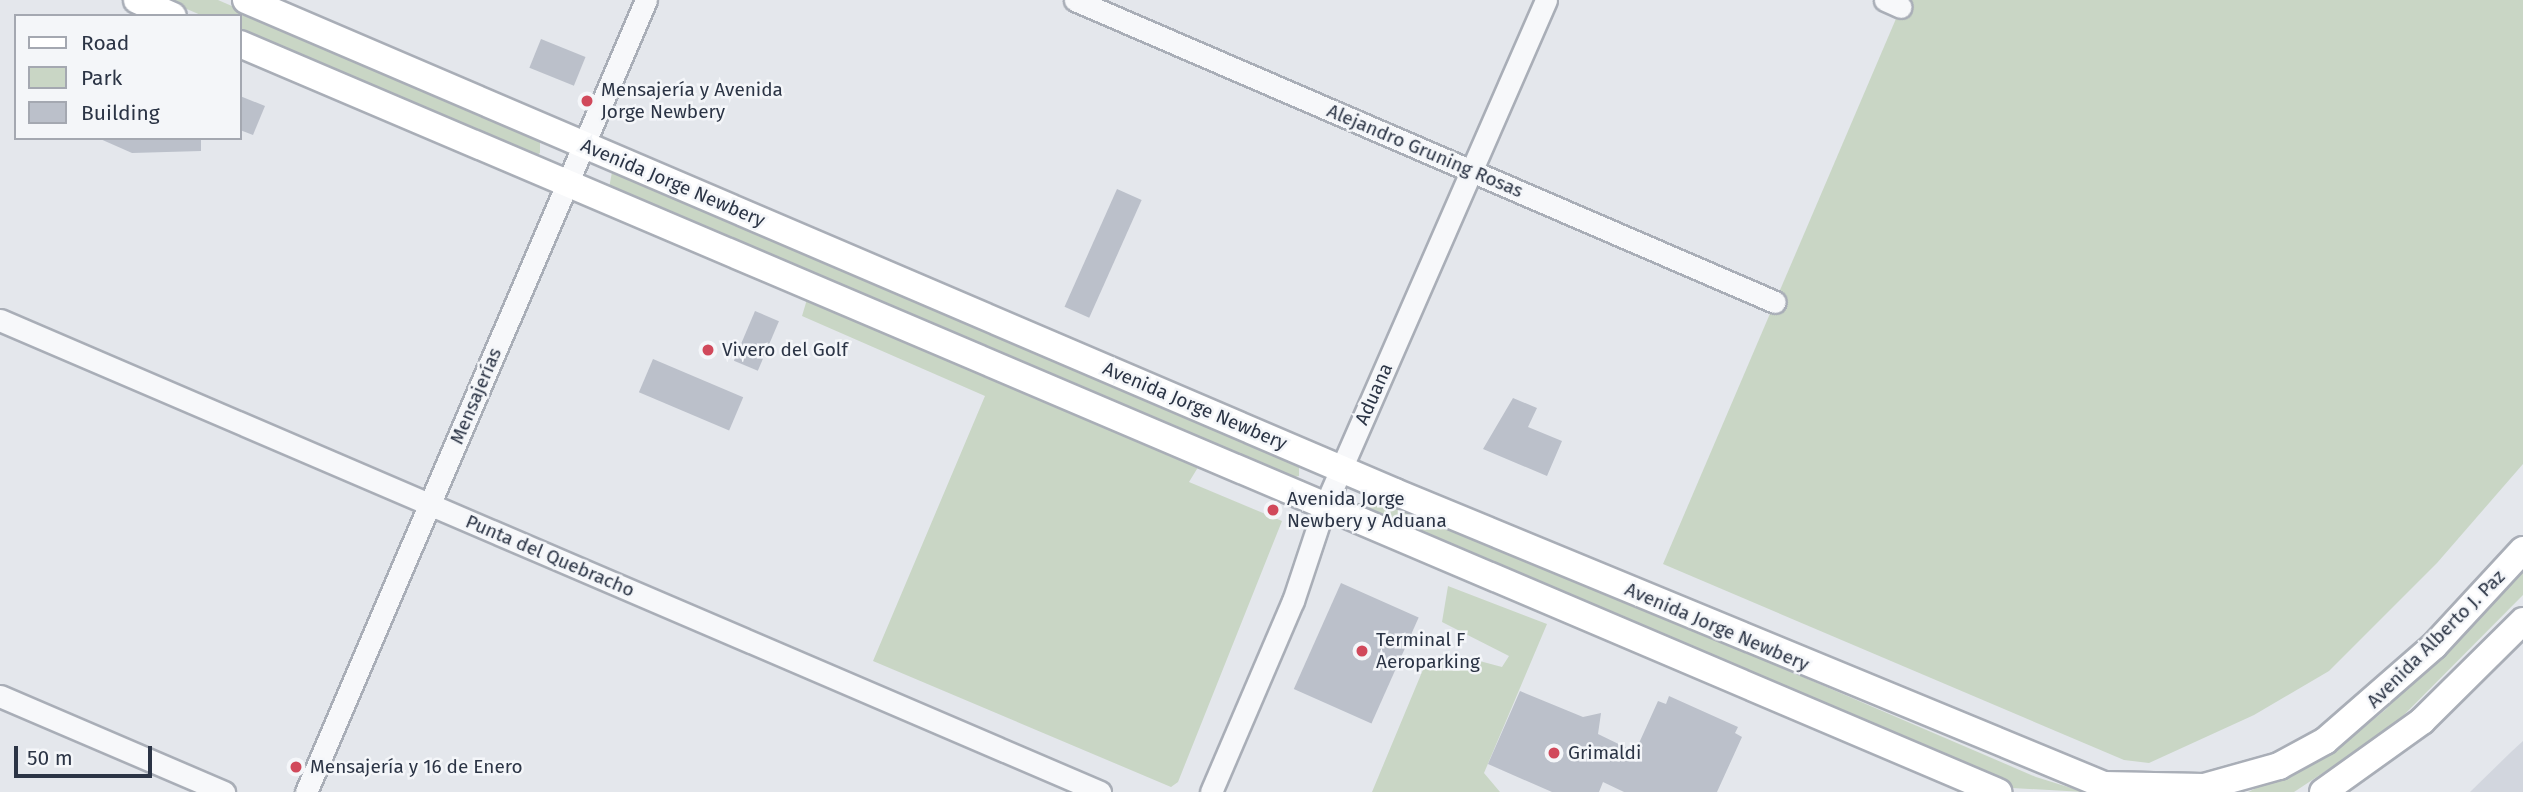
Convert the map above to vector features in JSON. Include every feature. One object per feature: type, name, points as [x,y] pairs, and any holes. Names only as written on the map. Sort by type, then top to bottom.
[{"type":"main road","points":[[137,0],[168,14]]},
{"type":"main road","name":"Avenida Jorge Newbery","points":[[246,0],[2019,755],[2104,785],[2150,790]]},
{"type":"main road","points":[[242,45],[1324,508],[1998,792]]},
{"type":"main road","name":"Avenida Alberto J. Paz","points":[[2150,790],[2204,787],[2279,766],[2325,741],[2434,646],[2523,550]]},
{"type":"main road","points":[[2323,792],[2422,721],[2523,621]]},
{"type":"street","name":"Mensajerías","points":[[306,792],[646,0]]},
{"type":"street","name":"Alejandro Gruning Rosas","points":[[1074,0],[1775,302]]},
{"type":"street","name":"Aduana","points":[[1211,792],[1293,601],[1324,508],[1546,0]]},
{"type":"street","name":"Punta del Quebracho","points":[[0,320],[1100,792]]},
{"type":"street","points":[[0,696],[224,792]]},
{"type":"shaded area","points":[[2523,741],[2523,792],[2470,792],[2511,752]]},
{"type":"green space","points":[[166,0],[218,0],[540,139],[540,153],[534,157],[242,32],[242,14],[198,14]]},
{"type":"green space","points":[[1904,0],[2523,0],[2523,464],[2437,563],[2329,671],[2254,715],[2149,763],[2124,760],[1663,564]]},
{"type":"green space","points":[[619,171],[1299,463],[1299,476],[1291,478],[609,188],[612,172]]},
{"type":"green space","points":[[808,296],[1200,464],[1189,482],[1282,521],[1178,782],[1171,787],[873,661],[985,396],[802,316]]},
{"type":"green space","points":[[1379,495],[2036,777],[2084,792],[2012,788],[1368,512],[1371,496]]},
{"type":"green space","points":[[2523,565],[2523,595],[2391,728],[2294,792],[2248,792],[2338,749],[2385,710]]},
{"type":"green space","points":[[1448,586],[1547,624],[1484,773],[1500,792],[1372,792],[1427,660],[1457,655],[1502,667],[1509,656],[1442,622]]},
{"type":"building","points":[[541,39],[586,57],[574,86],[529,68]]},
{"type":"building","points":[[242,97],[265,106],[253,135],[242,131]]},
{"type":"building","points":[[103,140],[201,140],[201,151],[132,153]]},
{"type":"building","points":[[1117,189],[1142,200],[1089,318],[1065,307]]},
{"type":"building","points":[[755,311],[779,321],[758,371],[734,361]]},
{"type":"building","points":[[653,359],[743,397],[729,430],[639,392]]},
{"type":"building","points":[[1513,398],[1537,408],[1528,427],[1562,441],[1547,476],[1483,449]]},
{"type":"building","points":[[1341,583],[1419,618],[1371,724],[1294,689]]},
{"type":"building","points":[[1520,691],[1583,717],[1601,713],[1598,734],[1635,752],[1658,701],[1666,704],[1669,696],[1738,727],[1735,733],[1742,737],[1717,792],[1624,792],[1603,782],[1599,792],[1552,792],[1488,764]]},
{"type":"place","name":"Mensajería y Avenida Jorge Newbery","points":[[587,101]]},
{"type":"place","name":"Vivero del Golf","points":[[708,350]]},
{"type":"place","name":"Avenida Jorge Newbery y Aduana","points":[[1273,510]]},
{"type":"place","name":"Terminal F Aeroparking","points":[[1362,651]]},
{"type":"place","name":"Grimaldi","points":[[1554,753]]},
{"type":"place","name":"Mensajería y 16 de Enero","points":[[296,767]]}]
